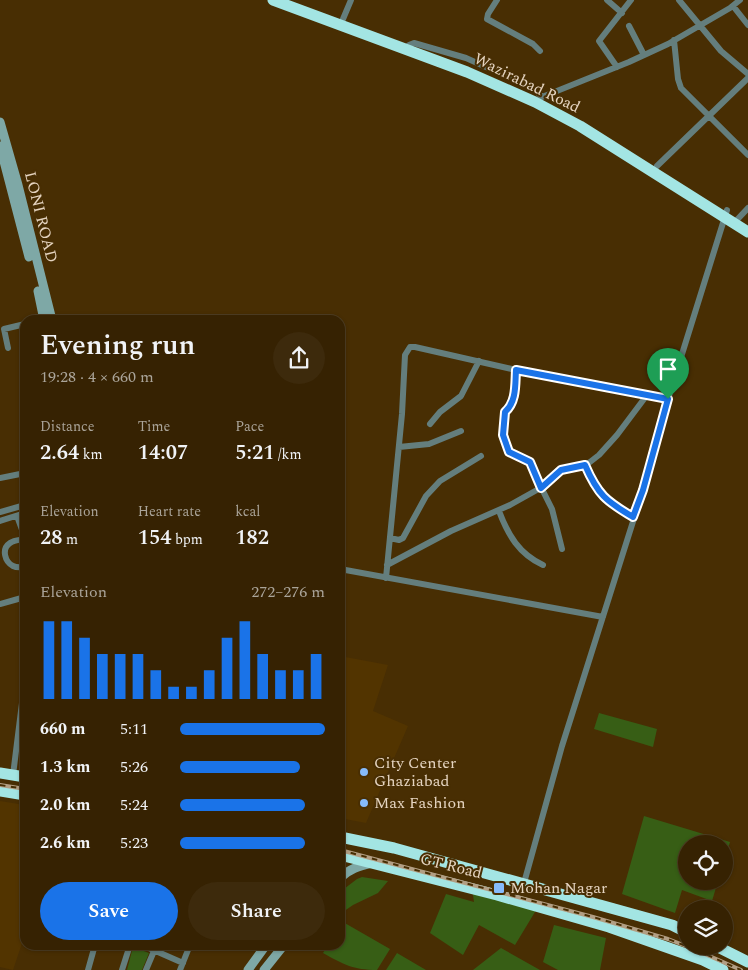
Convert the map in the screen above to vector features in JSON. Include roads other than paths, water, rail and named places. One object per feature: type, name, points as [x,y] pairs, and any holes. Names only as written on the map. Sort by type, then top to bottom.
[{"type":"highway","name":"Wazirabad Road","points":[[273,0],[467,72],[580,118],[735,218],[748,232]]},
{"type":"highway","name":"Wazirabad Road","points":[[296,0],[409,44],[472,66],[540,101],[735,218]]},
{"type":"highway","points":[[0,773],[20,776]]},
{"type":"highway","points":[[0,791],[20,794]]},
{"type":"highway","name":"GT Road","points":[[345,838],[394,848],[524,883],[678,928]]},
{"type":"highway","name":"GT Road","points":[[345,856],[497,895],[609,927],[703,960],[723,970]]},
{"type":"highway","points":[[643,917],[650,907]]},
{"type":"highway","points":[[733,954],[748,962]]},
{"type":"street","points":[[343,18],[351,0]]},
{"type":"street","points":[[497,0],[487,19],[533,44],[540,51]]},
{"type":"street","points":[[607,0],[622,13]]},
{"type":"street","points":[[617,67],[600,41],[631,0]]},
{"type":"street","points":[[679,0],[726,56],[748,74]]},
{"type":"street","points":[[540,101],[674,40],[733,6],[740,0]]},
{"type":"street","points":[[733,6],[748,24]]},
{"type":"street","points":[[628,26],[644,55]]},
{"type":"street","points":[[674,40],[680,85],[748,155]]},
{"type":"street","points":[[657,166],[748,78]]},
{"type":"street","name":"LONI ROAD","points":[[0,122],[51,315]]},
{"type":"street","name":"LONI ROAD","points":[[0,146],[43,315]]},
{"type":"street","points":[[524,883],[562,746],[643,490],[668,399],[735,218],[748,208]]},
{"type":"street","points":[[8,348],[3,339],[5,328],[20,325]]},
{"type":"street","points":[[386,578],[399,447],[405,356],[410,347],[516,370],[668,399]]},
{"type":"street","points":[[430,424],[440,412],[461,396],[479,361]]},
{"type":"street","points":[[516,370],[514,399],[511,406],[505,412],[503,435],[509,452],[532,465],[552,509],[562,550]]},
{"type":"street","points":[[387,566],[451,531],[499,511],[541,488],[561,470],[585,465],[608,446],[647,395]]},
{"type":"street","points":[[399,447],[429,444],[461,431]]},
{"type":"street","points":[[390,538],[400,540],[403,538],[426,496],[440,481],[481,456]]},
{"type":"street","points":[[585,465],[593,484],[605,500],[633,517]]},
{"type":"street","points":[[0,478],[20,473]]},
{"type":"street","points":[[0,512],[20,506]]},
{"type":"street","points":[[499,511],[506,530],[523,553],[543,564]]},
{"type":"street","points":[[0,521],[20,515]]},
{"type":"street","points":[[17,516],[20,524]]},
{"type":"street","points":[[20,540],[9,544],[5,549],[4,556],[8,563],[15,567],[20,567]]},
{"type":"street","points":[[345,570],[603,617]]},
{"type":"street","points":[[0,604],[20,598]]},
{"type":"street","points":[[13,775],[20,719]]},
{"type":"street","points":[[345,874],[372,863]]},
{"type":"street","points":[[88,970],[94,950]]},
{"type":"street","points":[[122,970],[128,950]]},
{"type":"street","points":[[180,970],[188,950]]},
{"type":"street","points":[[248,970],[262,950]]},
{"type":"street","points":[[264,970],[280,950]]},
{"type":"street","points":[[146,970],[154,951],[183,963]]},
{"type":"railway","points":[[0,785],[20,788]]},
{"type":"railway","points":[[345,851],[593,917],[678,943]]},
{"type":"railway","points":[[707,955],[741,970]]},
{"type":"place","name":"City Center Ghaziabad","points":[[364,772]]},
{"type":"place","name":"Max Fashion","points":[[364,803]]},
{"type":"place","name":"Mohan Nagar","points":[[499,888]]}]
